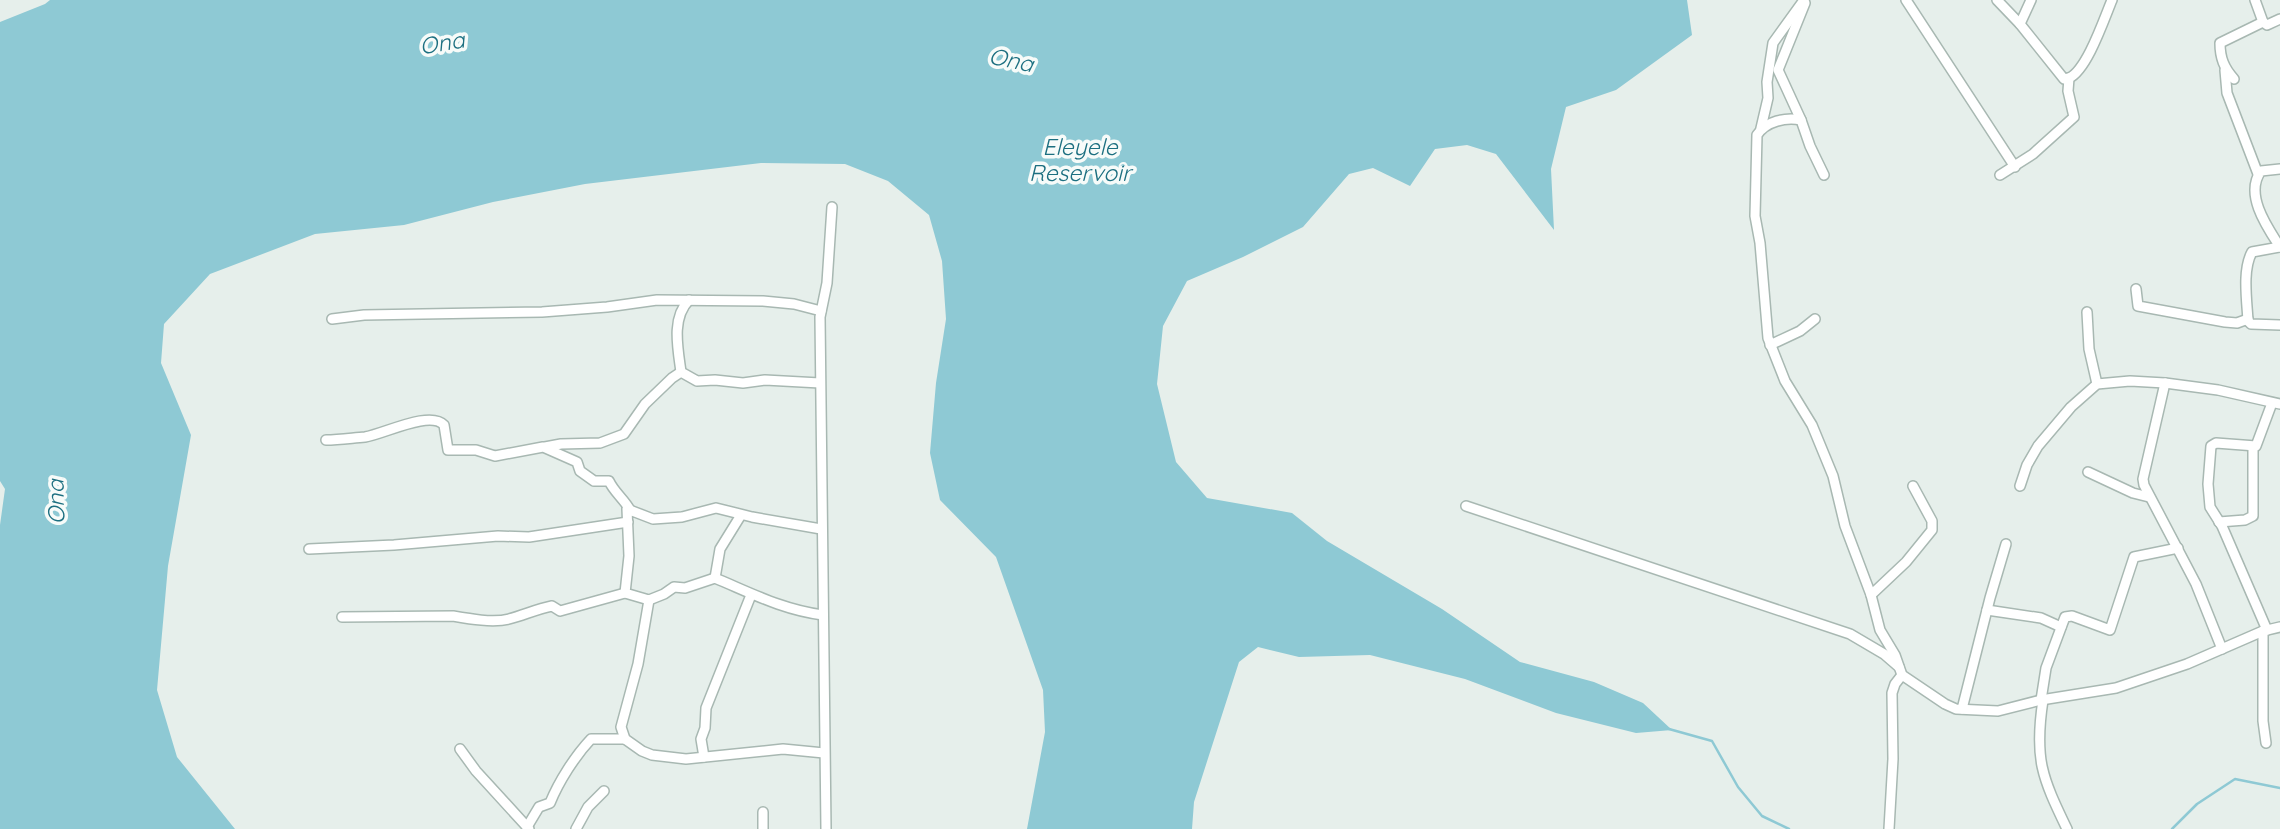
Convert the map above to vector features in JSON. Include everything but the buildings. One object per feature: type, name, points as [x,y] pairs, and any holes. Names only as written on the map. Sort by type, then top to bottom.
[{"type":"street","points":[[1805,0],[1778,70],[1824,175]]},
{"type":"street","points":[[1805,0],[1773,43],[1767,82],[1768,98],[1757,135],[1755,216],[1760,243],[1766,331],[1785,381],[1812,425],[1833,476],[1845,526],[1871,595],[1880,630],[1895,654],[1901,672],[1892,693],[1893,759],[1889,829]]},
{"type":"street","points":[[1906,0],[2015,167]]},
{"type":"street","points":[[1997,0],[2064,79],[2075,76],[2090,51],[2112,0]]},
{"type":"street","points":[[2020,24],[2031,0]]},
{"type":"street","points":[[2255,0],[2263,22],[2267,25],[2280,19]]},
{"type":"street","points":[[2263,22],[2220,43],[2227,93],[2258,174],[2256,182],[2259,211],[2280,247],[2257,250],[2250,256],[2248,319],[2251,324],[2280,325]]},
{"type":"street","points":[[2225,70],[2234,79]]},
{"type":"street","points":[[2000,175],[2033,154],[2074,117],[2068,91],[2069,78]]},
{"type":"street","points":[[1761,128],[1778,120],[1801,120]]},
{"type":"street","points":[[2258,174],[2266,169],[2280,169]]},
{"type":"street","points":[[826,829],[820,383],[821,312],[827,283],[832,207]]},
{"type":"street","points":[[2136,289],[2138,306],[2225,322],[2237,323],[2248,319]]},
{"type":"street","points":[[332,318],[542,312],[657,300],[763,301],[794,304],[821,312]]},
{"type":"street","points":[[681,372],[677,345],[679,318],[681,308],[689,300]]},
{"type":"street","points":[[2087,312],[2089,349],[2097,384]]},
{"type":"street","points":[[1770,345],[1800,331],[1815,319]]},
{"type":"street","points":[[681,372],[698,381],[820,383]]},
{"type":"street","points":[[326,440],[365,437],[429,420],[442,422],[448,450],[482,450],[495,456],[561,443],[600,443],[624,434],[645,404],[681,372]]},
{"type":"street","points":[[2020,486],[2027,465],[2038,446],[2071,407],[2097,384],[2130,381],[2165,383],[2218,390],[2276,404],[2258,444],[2253,447],[2216,443],[2211,446],[2208,499],[2265,630],[2263,712],[2266,743]]},
{"type":"street","points":[[2165,383],[2143,479],[2149,497],[2196,584],[2222,649]]},
{"type":"street","points":[[543,447],[577,463],[580,471],[594,481],[609,481],[630,510],[653,519],[681,517],[716,508],[821,529]]},
{"type":"street","points":[[2219,522],[2245,520],[2253,516],[2253,447]]},
{"type":"street","points":[[2088,472],[2133,493],[2149,497]]},
{"type":"street","points":[[1871,595],[1906,562],[1932,530],[1932,521],[1913,486]]},
{"type":"street","points":[[1466,506],[1850,634],[1884,654],[1901,672],[1945,704],[1962,709],[1988,712],[2116,688],[2187,664],[2265,630],[2280,627]]},
{"type":"street","points":[[625,593],[629,556],[627,509],[630,510]]},
{"type":"street","points":[[715,578],[720,549],[741,514]]},
{"type":"street","points":[[309,549],[360,548],[498,536],[529,537],[628,522]]},
{"type":"street","points":[[1962,709],[2006,544]]},
{"type":"street","points":[[2067,829],[2046,783],[2039,744],[2046,668],[2061,627],[2068,615],[2110,630],[2134,557],[2178,548]]},
{"type":"street","points":[[342,617],[453,616],[507,620],[535,609],[552,606],[560,611],[625,593],[649,600],[674,587],[685,588],[715,578],[789,609],[823,615]]},
{"type":"street","points":[[704,757],[701,739],[705,728],[706,708],[751,595]]},
{"type":"street","points":[[625,739],[621,727],[638,664],[649,600]]},
{"type":"street","points":[[1987,610],[2040,618],[2061,627]]},
{"type":"street","points":[[460,749],[476,771],[528,828],[539,807],[550,803],[555,789],[591,739],[625,739],[652,755],[686,759],[783,749],[824,752]]},
{"type":"street","points":[[576,829],[588,807],[604,791]]},
{"type":"street","points":[[763,813],[763,829]]},
{"type":"water","name":"Eleyele Reservoir","points":[[50,0],[1687,0],[1692,35],[1616,90],[1566,107],[1551,169],[1554,230],[1496,154],[1467,145],[1435,149],[1410,186],[1373,168],[1349,174],[1303,227],[1187,281],[1163,326],[1157,384],[1176,462],[1207,498],[1292,513],[1327,541],[1442,609],[1520,662],[1594,682],[1643,703],[1672,730],[1636,733],[1556,713],[1465,679],[1370,655],[1299,657],[1258,647],[1239,662],[1194,802],[1192,829],[1027,829],[1045,732],[1043,690],[996,557],[940,500],[930,453],[936,383],[946,319],[942,261],[929,215],[888,181],[845,164],[761,163],[585,184],[493,202],[404,225],[315,234],[210,274],[164,324],[161,363],[191,435],[168,566],[157,690],[177,757],[235,829],[0,829],[0,525],[5,489],[0,481],[0,22]]},
{"type":"waterway","points":[[1669,729],[1712,741],[1738,787],[1762,816],[1789,829]]},
{"type":"waterway","points":[[2172,829],[2197,804],[2235,779],[2280,788]]},
{"type":"water label","name":"Ona","points":[[442,43]]},
{"type":"water label","name":"Ona","points":[[1011,60]]},
{"type":"water label","name":"Ona","points":[[56,502]]}]
